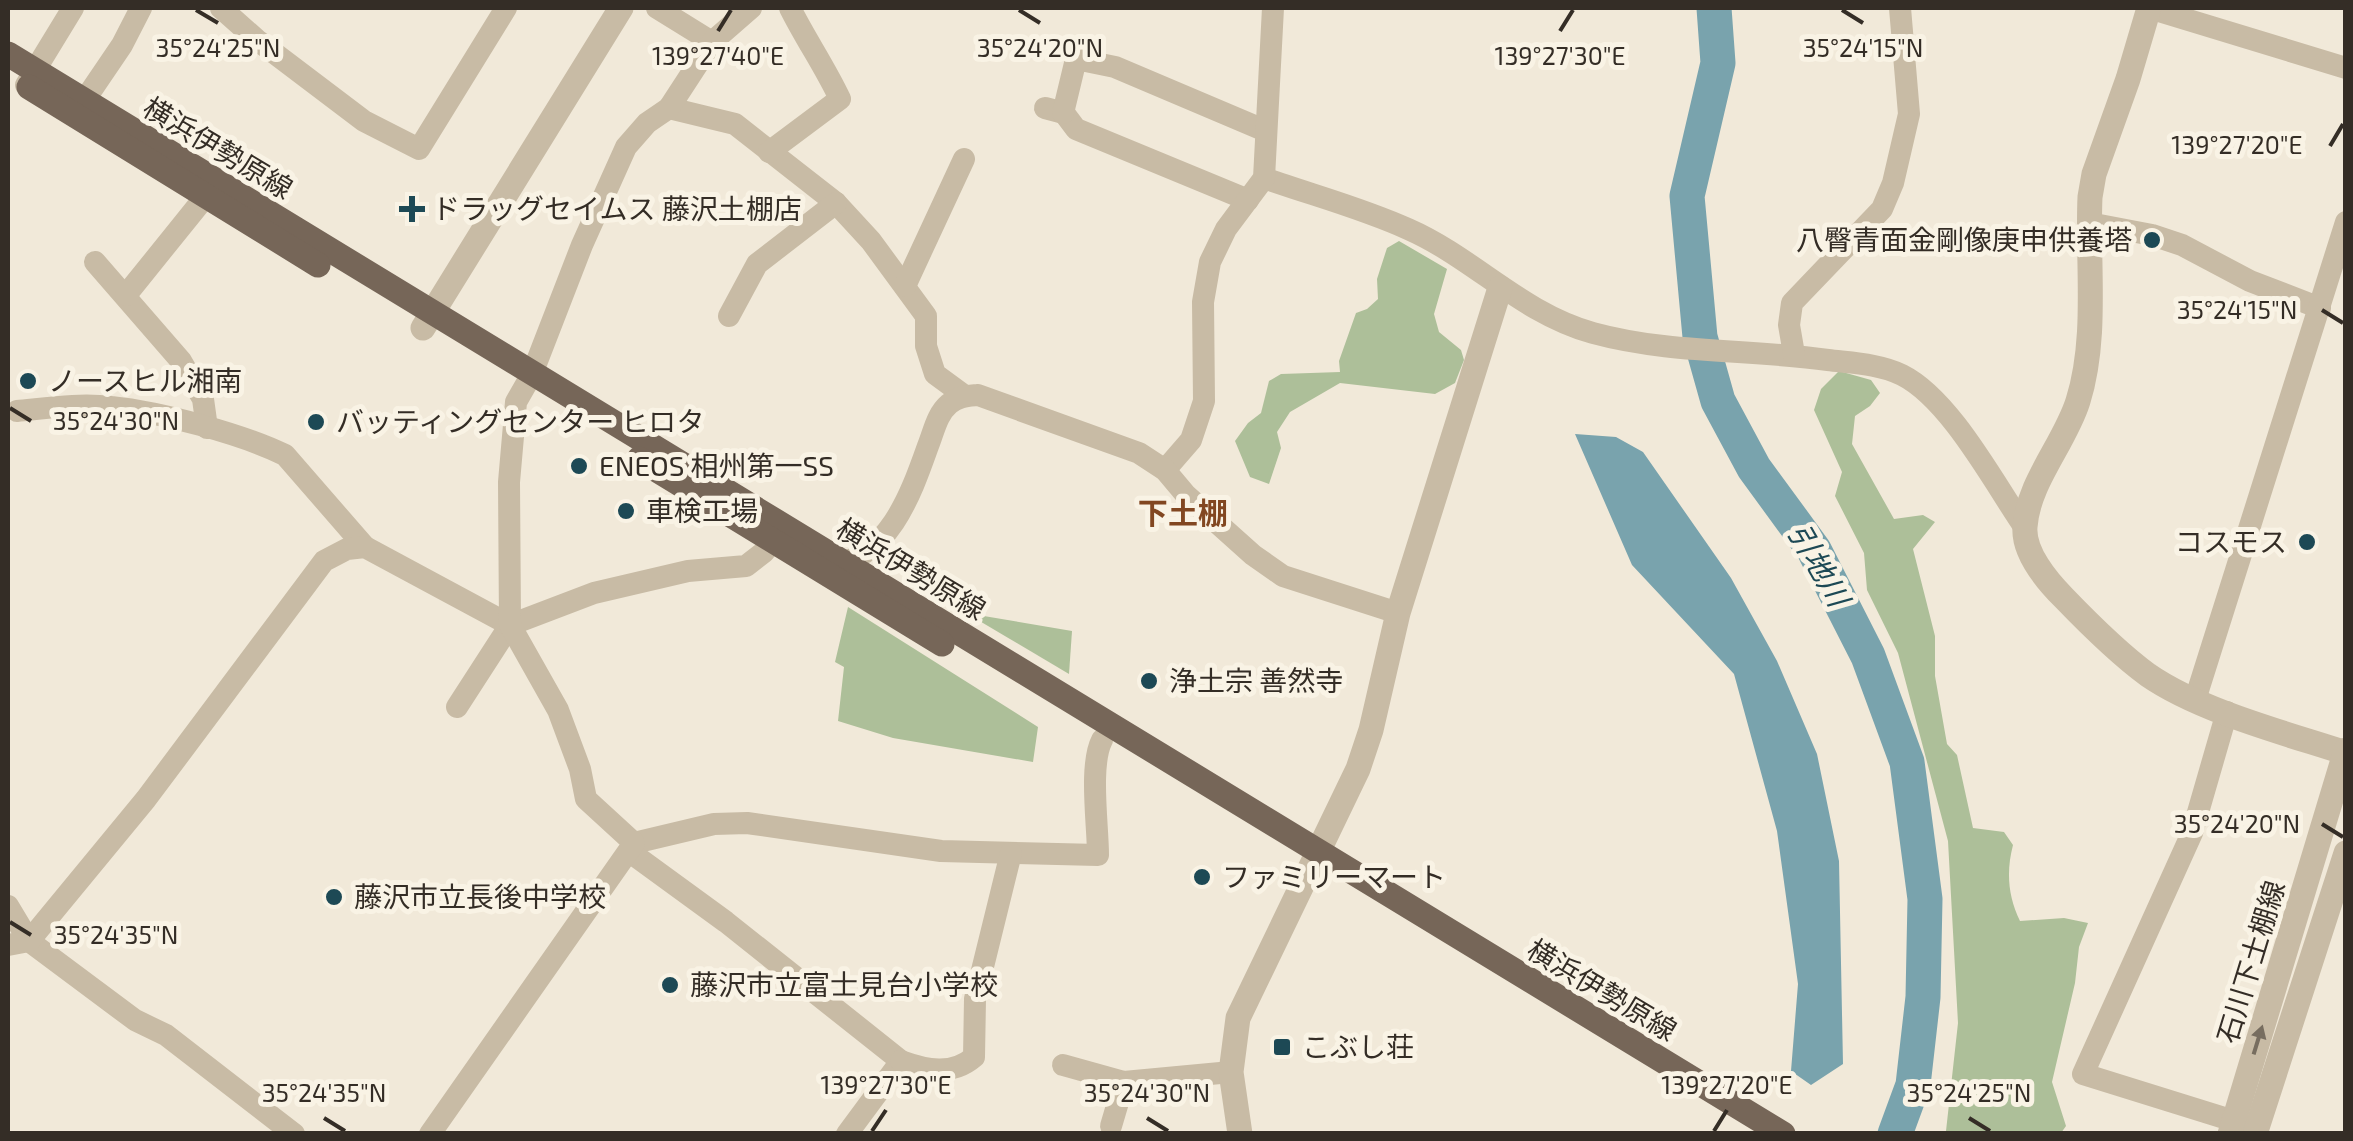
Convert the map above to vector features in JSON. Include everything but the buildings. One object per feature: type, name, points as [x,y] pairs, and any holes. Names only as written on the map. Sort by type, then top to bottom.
[{"type":"main road","name":"横浜伊勢原線","points":[[8,54],[23,77],[204,196],[428,321]]},
{"type":"main road","name":"横浜伊勢原線","points":[[23,77],[84,102],[428,321],[707,491],[779,534],[845,564],[1751,1134]]},
{"type":"main road","name":"横浜伊勢原線","points":[[779,534],[815,566],[1102,740],[1783,1134]]},
{"type":"street","points":[[23,77],[72,8]]},
{"type":"street","points":[[84,102],[122,45],[140,8]]},
{"type":"street","points":[[222,8],[257,40],[364,121],[418,149],[506,8]]},
{"type":"street","points":[[428,321],[620,8]]},
{"type":"street","points":[[656,8],[712,42]]},
{"type":"street","points":[[751,8],[712,42],[669,108],[646,124],[626,147],[516,402],[511,436],[510,626],[558,710],[580,768],[586,800],[632,847],[901,1061],[930,1071],[964,1065],[974,1057],[975,999],[1011,853]]},
{"type":"street","points":[[769,152],[840,99],[790,8]]},
{"type":"street","points":[[1166,470],[1190,440],[1204,400],[1203,302],[1210,262],[1226,229],[1264,178],[1273,8]]},
{"type":"street","points":[[1794,354],[1788,325],[1792,303],[1882,209],[1893,182],[1908,114],[1900,8]]},
{"type":"street","points":[[2345,752],[2195,700],[2149,676],[2091,626],[2055,588],[2028,549],[2025,528],[2030,502],[2077,406],[2085,378],[2094,174],[2149,8],[2346,68]]},
{"type":"street","points":[[1248,200],[1076,129],[1054,110],[1076,59],[1115,67],[1266,130]]},
{"type":"street","points":[[669,108],[735,124],[836,203],[871,240],[926,316],[926,346],[935,374],[965,396]]},
{"type":"street","points":[[905,286],[964,160]]},
{"type":"street","points":[[1264,178],[1408,228],[1452,252],[1500,288],[1588,332],[1680,349],[1794,354],[1900,374],[1923,388],[1952,419],[2025,528]]},
{"type":"street","points":[[126,295],[204,196]]},
{"type":"street","points":[[729,316],[758,264],[836,203]]},
{"type":"street","points":[[2195,700],[2346,222]]},
{"type":"street","points":[[2089,223],[2152,234],[2182,245],[2250,281],[2320,308]]},
{"type":"street","points":[[94,262],[180,361],[203,400],[207,428]]},
{"type":"street","points":[[1240,1134],[1231,1072],[1238,1018],[1358,769],[1398,613],[1500,288]]},
{"type":"street","points":[[815,566],[845,564],[888,532],[906,502],[939,416],[954,400],[978,395],[1139,453],[1166,470],[1186,495],[1253,555],[1283,576],[1398,613]]},
{"type":"street","points":[[18,410],[111,406],[207,428],[285,455],[365,546],[510,626]]},
{"type":"street","points":[[458,708],[510,626],[594,592],[688,570],[746,566],[779,534]]},
{"type":"street","points":[[18,943],[146,799],[324,561],[347,549],[365,546]]},
{"type":"street","points":[[2227,712],[2192,833],[2084,1074],[2239,1129]]},
{"type":"street","points":[[430,1134],[632,847],[714,824],[747,823],[929,850],[1098,856],[1094,764],[1102,740]]},
{"type":"street","name":"石川下土棚線","points":[[2239,1129],[2345,752]]},
{"type":"street","name":"石川下土棚線","points":[[2239,1129],[2346,853]]},
{"type":"street","points":[[8,906],[18,943],[134,1020],[166,1035],[294,1134]]},
{"type":"street","points":[[847,1134],[901,1061]]},
{"type":"street","points":[[1063,1064],[1124,1082],[1231,1072]]},
{"type":"street","points":[[1111,1126],[1124,1082]]},
{"type":"green space","points":[[1399,241],[1447,269],[1434,314],[1439,332],[1461,350],[1464,360],[1455,383],[1435,394],[1340,383],[1290,412],[1277,432],[1281,448],[1269,484],[1250,477],[1235,441],[1261,413],[1269,381],[1281,374],[1340,372],[1339,361],[1356,313],[1378,299],[1377,279],[1387,248]]},
{"type":"green space","points":[[1839,371],[1871,380],[1880,393],[1855,416],[1852,444],[1894,519],[1923,515],[1935,522],[1913,549],[1935,636],[1935,676],[1947,744],[1957,755],[1973,828],[2004,832],[2013,845],[2009,884],[2020,921],[2064,918],[2088,923],[2079,947],[2075,983],[2052,1082],[2066,1126],[2061,1133],[1946,1131],[1958,1023],[1948,841],[1898,653],[1867,590],[1864,553],[1835,496],[1842,472],[1814,410],[1821,389]]},
{"type":"green space","points":[[848,607],[1038,727],[1033,762],[893,738],[838,721],[844,667],[835,662]]},
{"type":"green space","points":[[966,613],[1072,631],[1069,674]]},
{"type":"water","points":[[1575,434],[1616,437],[1643,452],[1731,578],[1777,661],[1817,754],[1839,861],[1843,1064],[1811,1085],[1791,1071],[1798,984],[1777,831],[1734,674],[1632,565]]},
{"type":"waterway","name":"引地川","points":[[1714,8],[1718,63],[1687,196],[1700,337],[1718,401],[1754,468],[1814,550],[1868,656],[1907,762],[1925,899],[1923,997],[1913,1085],[1895,1134]]},
{"type":"place","name":"ドラッグセイムス 藤沢土棚店","points":[[412,209]]},
{"type":"place","name":"八臀青面金剛像庚申供養塔","points":[[2152,240]]},
{"type":"place","name":"ノースヒル湘南","points":[[28,381]]},
{"type":"place","name":"バッティングセンター ヒロタ","points":[[316,422]]},
{"type":"place","name":"ENEOS 相州第一SS","points":[[579,466]]},
{"type":"place","name":"車検工場","points":[[626,511]]},
{"type":"place","name":"コスモス","points":[[2307,542]]},
{"type":"place","name":"浄土宗 善然寺","points":[[1149,681]]},
{"type":"place","name":"ファミリーマート","points":[[1202,877]]},
{"type":"place","name":"藤沢市立長後中学校","points":[[334,897]]},
{"type":"place","name":"藤沢市立富士見台小学校","points":[[670,985]]},
{"type":"place","name":"こぶし荘","points":[[1282,1047]]},
{"type":"district","name":"下土棚","points":[[1183,514]]}]
